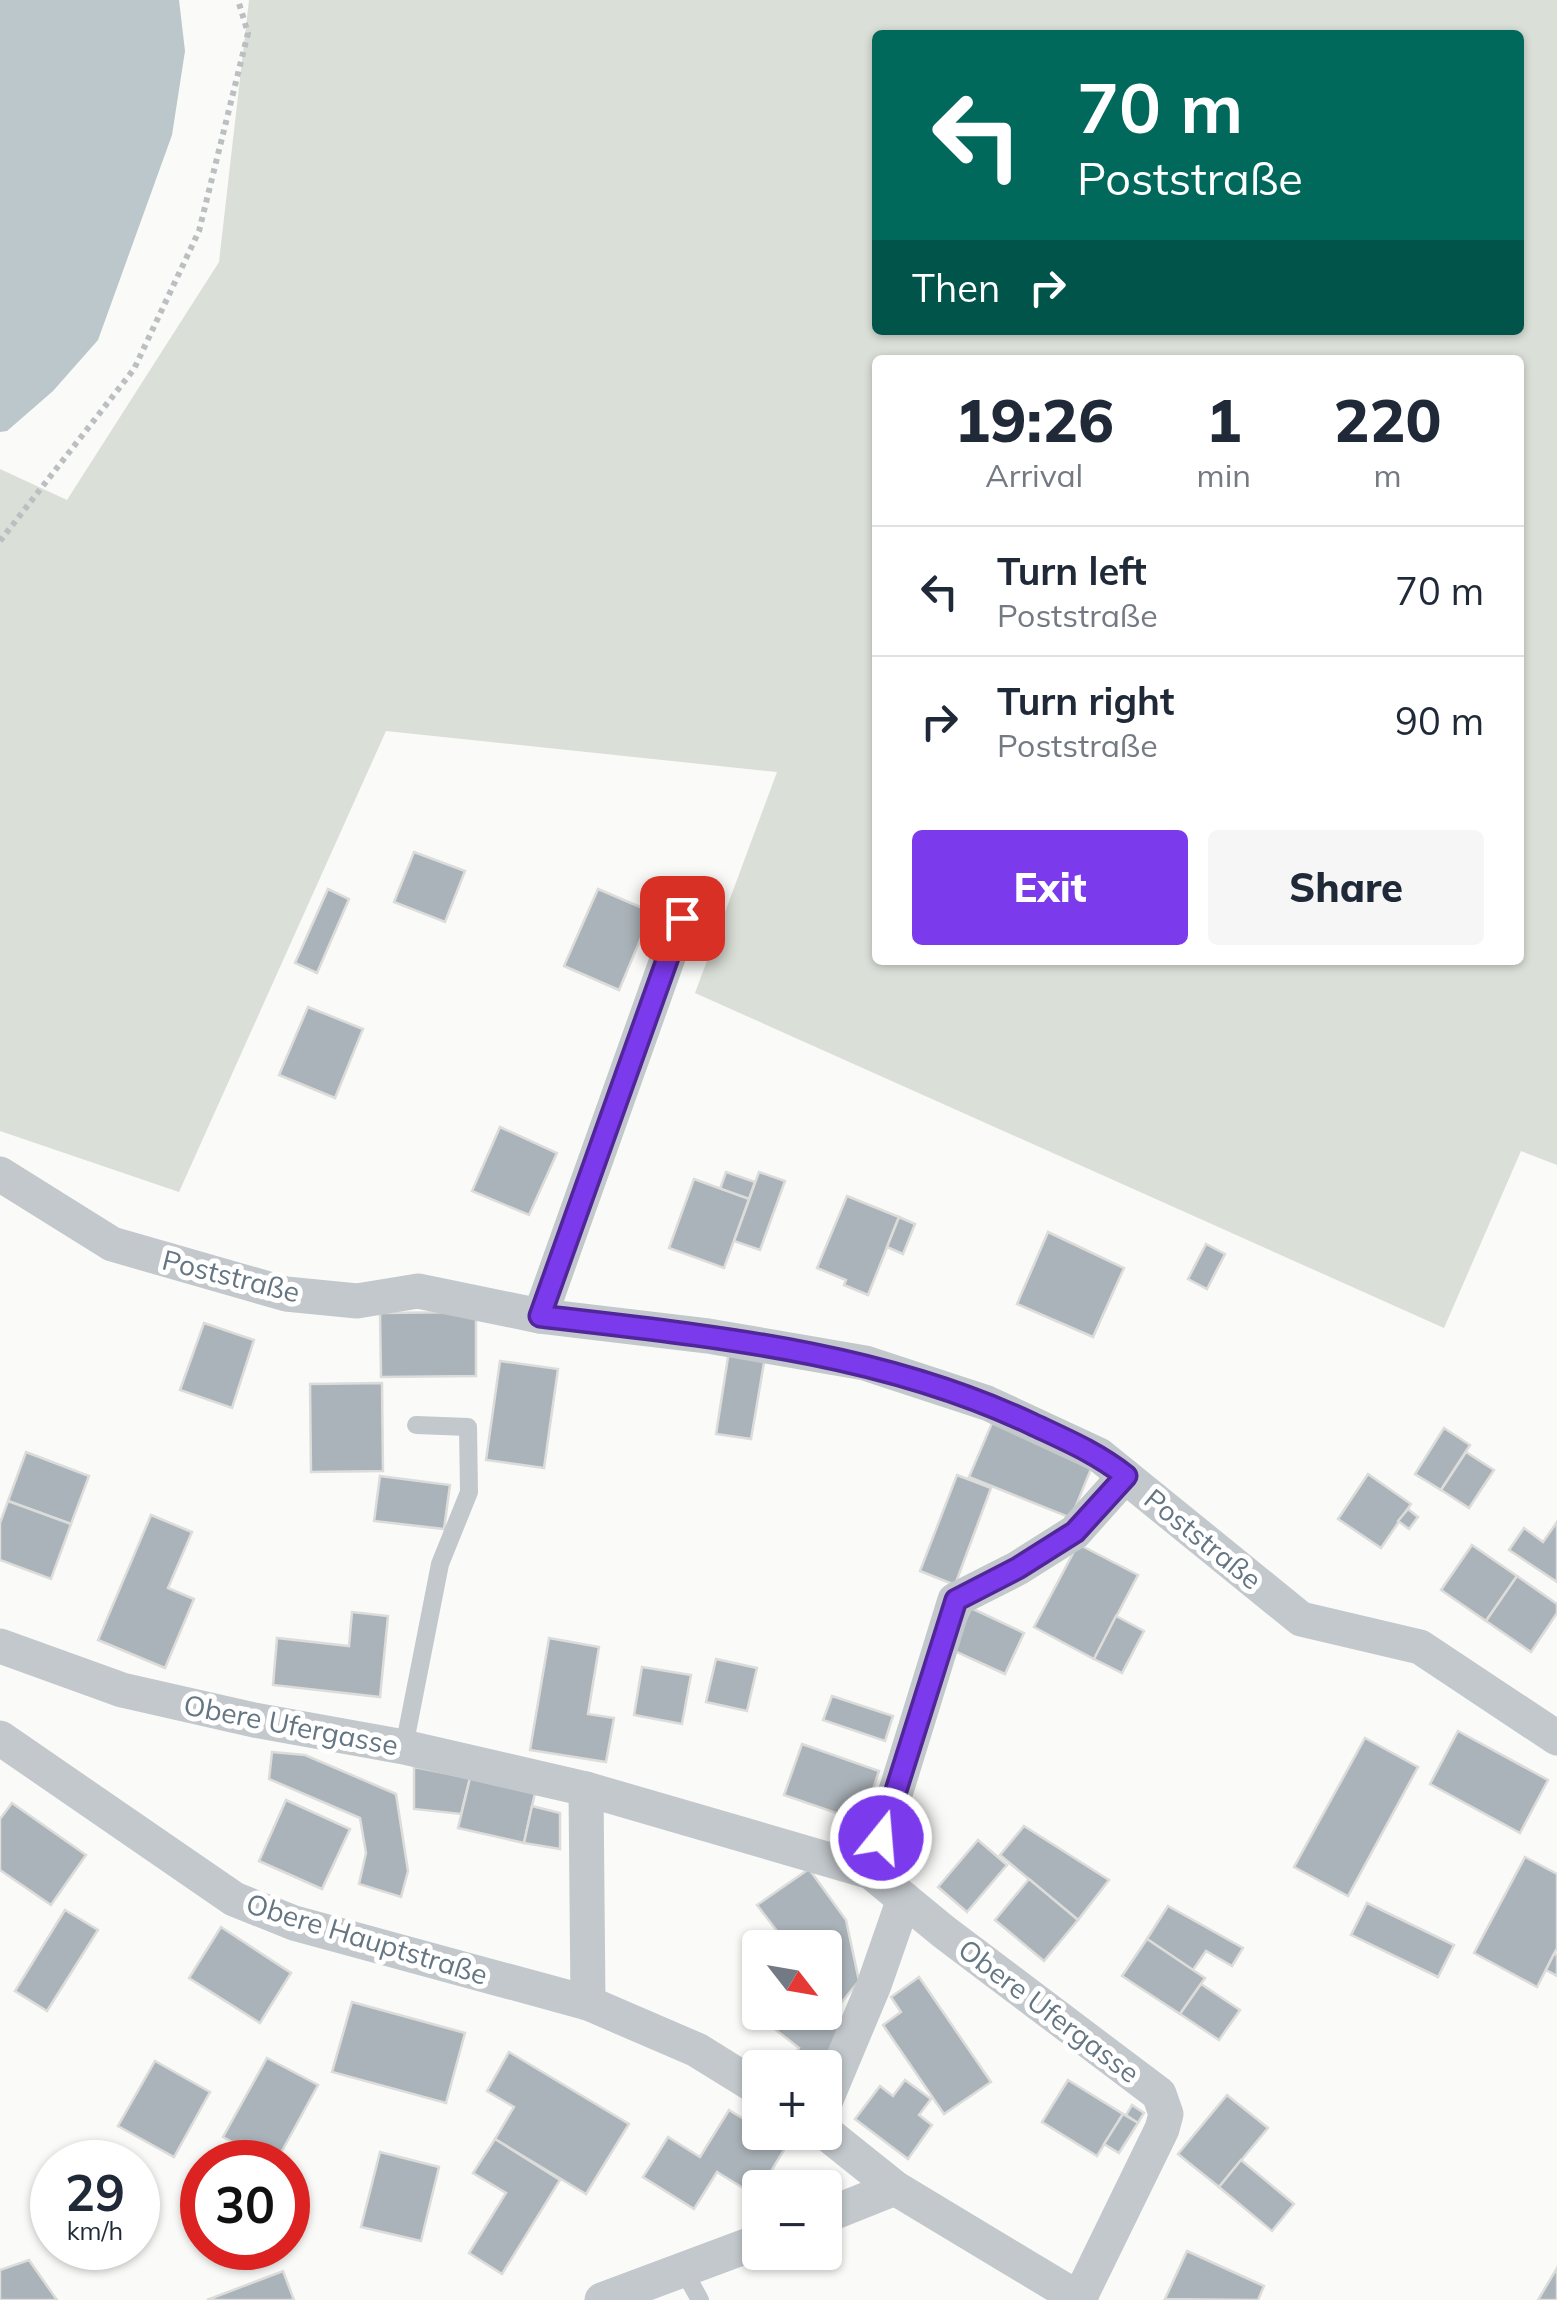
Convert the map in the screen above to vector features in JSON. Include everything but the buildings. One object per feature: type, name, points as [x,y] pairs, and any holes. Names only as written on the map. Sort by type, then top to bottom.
[{"type":"street","points":[[540,1316],[682,918]]},
{"type":"street","name":"Poststraße","points":[[0,1174],[112,1244],[286,1294],[357,1301],[418,1291],[540,1316],[708,1336],[865,1363],[987,1403],[1100,1455],[1301,1619],[1420,1648],[1557,1738]]},
{"type":"street","points":[[870,1872],[956,1600],[1075,1532],[1126,1476]]},
{"type":"street","name":"Obere Ufergasse","points":[[0,1646],[122,1690],[254,1720],[404,1747],[586,1789],[870,1872],[1158,2094],[1166,2114],[1162,2129],[1080,2300]]},
{"type":"street","name":"Obere Hauptstraße","points":[[0,1738],[234,1899],[294,1923],[588,2003],[698,2050],[742,2078]]},
{"type":"street","points":[[586,1789],[588,2003]]},
{"type":"street","points":[[842,2061],[904,1900]]},
{"type":"street","points":[[842,2146],[894,2188],[1080,2300]]},
{"type":"street","points":[[842,2209],[894,2188]]},
{"type":"street","points":[[602,2300],[692,2286],[742,2253]]},
{"type":"lane","points":[[404,1747],[440,1564],[469,1492],[468,1427],[416,1425]]},
{"type":"path","points":[[0,541],[134,369],[199,231],[248,34],[238,0]]},
{"type":"shaded area","points":[[0,0],[179,0],[185,51],[172,135],[98,340],[53,391],[7,431],[0,432]]},
{"type":"shaded area","points":[[249,0],[1557,0],[1557,1165],[1521,1151],[1444,1328],[695,993],[777,772],[386,731],[179,1192],[0,1131],[0,469],[67,500],[219,262]]},
{"type":"route","points":[[682,918],[540,1316],[708,1336],[865,1363],[987,1403],[1100,1455],[1126,1476],[1075,1532],[956,1600],[881,1838]]}]
